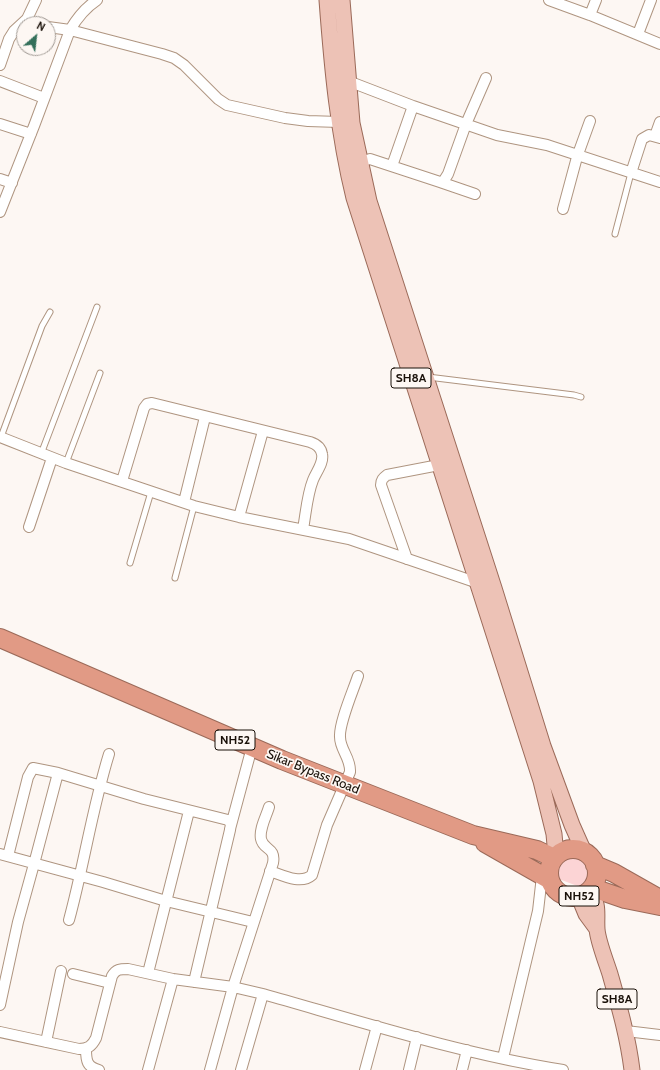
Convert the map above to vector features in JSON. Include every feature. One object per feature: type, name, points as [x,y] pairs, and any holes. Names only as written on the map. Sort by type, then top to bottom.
[{"type":"highway","name":"Sikar Bypass Road","points":[[0,638],[252,747],[345,785],[473,835],[537,850],[555,857]]},
{"type":"highway","name":"Sikar Bypass Road","points":[[473,835],[490,847],[546,878],[553,887],[564,896],[571,897],[587,892],[660,906]]},
{"type":"highway","name":"NH52","points":[[546,878],[550,865],[555,857],[566,850],[578,850],[614,873],[660,899]]},
{"type":"highway","name":"NH52","points":[[587,892],[597,876],[590,858]]},
{"type":"main road","name":"SH8A","points":[[328,0],[330,48],[339,122],[353,163],[369,201],[494,588],[543,746],[572,825],[590,858]]},
{"type":"main road","name":"SH8A","points":[[342,0],[352,123],[354,198],[371,255],[541,781],[554,834],[555,857]]},
{"type":"main road","name":"SH8A","points":[[587,892],[594,897],[598,911],[597,929],[626,1031],[632,1070]]},
{"type":"street","points":[[29,16],[36,0]]},
{"type":"street","points":[[0,212],[70,30],[77,17],[90,4],[97,0]]},
{"type":"street","points":[[549,0],[660,44]]},
{"type":"street","points":[[590,15],[596,0]]},
{"type":"street","points":[[638,34],[651,0]]},
{"type":"street","points":[[56,28],[70,30],[174,58],[184,65],[218,100],[227,105],[284,118],[308,121],[339,122]]},
{"type":"street","points":[[0,65],[9,39],[16,30]]},
{"type":"street","points":[[440,182],[443,182],[448,174],[466,124],[486,78]]},
{"type":"street","points":[[0,81],[44,98]]},
{"type":"street","points":[[348,81],[413,106],[497,135],[546,145],[578,154],[660,182]]},
{"type":"street","points":[[392,166],[413,106]]},
{"type":"street","points":[[563,209],[578,154],[590,121]]},
{"type":"street","points":[[631,173],[642,139],[649,135],[657,137],[660,122]]},
{"type":"street","points":[[0,124],[31,134]]},
{"type":"street","points":[[353,163],[370,159],[475,194]]},
{"type":"street","points":[[0,179],[12,183]]},
{"type":"street","points":[[122,481],[144,408],[147,404],[152,403],[315,444],[322,453],[322,459],[312,481],[303,529]]},
{"type":"street","points":[[184,502],[205,417]]},
{"type":"street","points":[[239,517],[263,431]]},
{"type":"street","points":[[0,437],[66,463],[194,506],[239,517],[349,539],[478,583]]},
{"type":"street","points":[[29,527],[52,458]]},
{"type":"street","points":[[406,559],[381,485],[381,481],[387,476],[439,464]]},
{"type":"street","points":[[270,871],[299,879],[307,879],[312,875],[327,825],[350,772],[350,764],[340,743],[340,736],[341,726],[358,676]]},
{"type":"street","points":[[194,982],[230,829],[252,747]]},
{"type":"street","points":[[69,920],[81,876],[100,785],[109,754]]},
{"type":"street","points":[[230,829],[231,824],[228,820],[144,799],[58,773],[33,768],[30,772],[4,855],[166,901],[254,922]]},
{"type":"street","points":[[0,1005],[18,922],[58,773]]},
{"type":"street","points":[[210,1070],[274,857],[272,852],[262,843],[260,837],[261,829],[269,808]]},
{"type":"street","points":[[148,973],[189,811]]},
{"type":"street","points":[[502,1058],[546,878]]},
{"type":"street","points":[[0,1032],[79,1049],[86,1049],[92,1045],[96,1038],[112,976],[115,971],[121,969],[148,973],[172,979],[234,987],[467,1050],[557,1070]]},
{"type":"street","points":[[46,1042],[61,971]]},
{"type":"street","points":[[73,974],[110,983]]},
{"type":"street","points":[[148,1070],[172,979]]},
{"type":"street","points":[[241,1070],[263,994]]},
{"type":"street","points":[[365,1070],[377,1026]]},
{"type":"street","points":[[626,1031],[660,1035]]},
{"type":"street","points":[[409,1070],[417,1037]]},
{"type":"street","points":[[86,1049],[86,1060],[89,1066],[99,1070]]},
{"type":"street","points":[[462,1070],[467,1050]]},
{"type":"lane","points":[[615,234],[631,173]]},
{"type":"lane","points":[[41,454],[97,307]]},
{"type":"lane","points":[[0,437],[42,326],[50,312]]},
{"type":"lane","points":[[66,463],[100,373]]},
{"type":"lane","points":[[425,376],[581,397]]},
{"type":"lane","points":[[130,563],[151,492]]},
{"type":"lane","points":[[174,578],[194,506]]},
{"type":"shaded area","points":[[571,854],[592,863],[597,871],[591,884],[586,887],[580,887],[559,879],[555,873],[554,866],[563,855]]}]
